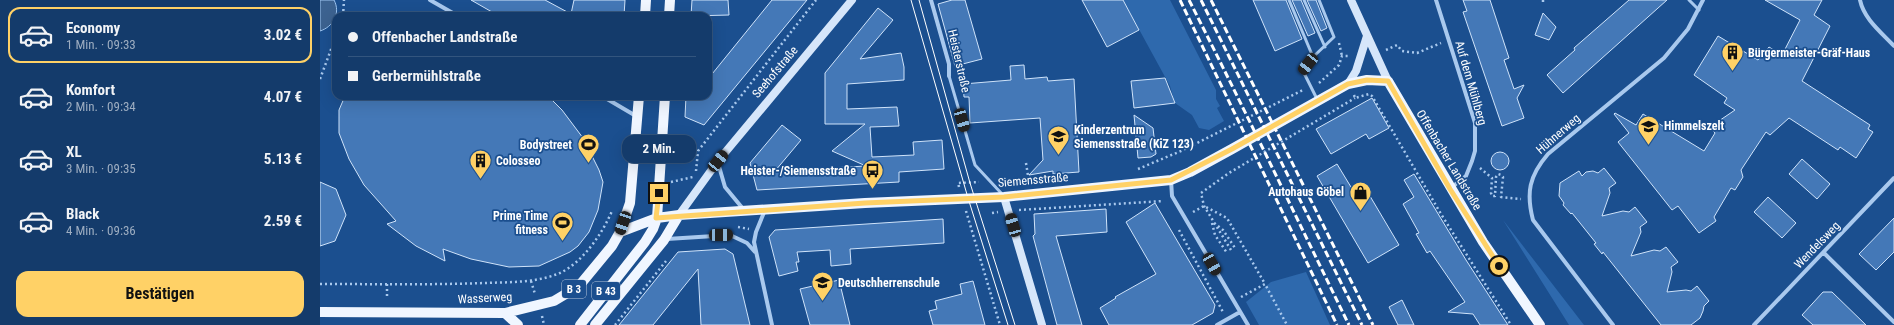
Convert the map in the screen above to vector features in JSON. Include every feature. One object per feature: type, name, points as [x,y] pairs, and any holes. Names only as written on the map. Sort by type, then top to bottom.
[{"type":"main road","points":[[645,12],[646,0]]},
{"type":"main road","points":[[669,12],[670,0]]},
{"type":"main road","name":"Siemensstraße","points":[[620,232],[656,218],[679,215],[744,210],[1004,197],[1171,180],[1232,149],[1348,84],[1367,80],[1388,81]]},
{"type":"main road","name":"Offenbacher Landstraße","points":[[1388,81],[1450,189],[1483,242],[1540,325]]},
{"type":"main road","name":"Wasserweg","points":[[320,312],[505,313],[554,301],[579,286],[612,246],[620,232],[630,203],[639,100]]},
{"type":"main road","name":"B 43","points":[[580,325],[632,256],[645,242],[653,228],[656,218],[665,100]]},
{"type":"main road","name":"Seehofstraße","points":[[595,325],[664,240],[679,215]]},
{"type":"main road","points":[[505,313],[518,325]]},
{"type":"street","points":[[430,0],[451,12]]},
{"type":"street","name":"Seehofstraße","points":[[679,215],[718,161],[852,0]]},
{"type":"street","name":"Heisterstraße","points":[[931,0],[949,64],[949,76]]},
{"type":"street","name":"Offenbacher Landstraße","points":[[1351,0],[1388,81]]},
{"type":"street","name":"Auf dem Mühlberg","points":[[1436,0],[1475,123],[1475,151],[1472,162],[1466,176],[1450,189]]},
{"type":"street","name":"Hühnerweg","points":[[1613,325],[1533,220],[1528,200],[1532,178],[1540,163],[1548,154],[1664,58],[1688,30],[1703,0]]},
{"type":"street","points":[[1860,0],[1861,6],[1870,22],[1894,46]]},
{"type":"street","points":[[1348,84],[1356,71],[1367,36]]},
{"type":"street","points":[[609,100],[638,117]]},
{"type":"street","points":[[718,161],[725,187],[744,210]]},
{"type":"street","name":"Wendelsweg","points":[[1754,325],[1894,178]]},
{"type":"street","points":[[1171,180],[1172,196],[1248,325]]},
{"type":"street","name":"Heisterstraße","points":[[1004,197],[1042,325]]},
{"type":"street","points":[[765,209],[754,236],[755,252],[772,325]]},
{"type":"street","points":[[664,240],[730,235],[743,241],[755,252]]},
{"type":"street","points":[[1824,253],[1894,322]]},
{"type":"street","points":[[1217,325],[1240,312]]},
{"type":"lane","points":[[1289,0],[1313,57]]},
{"type":"lane","points":[[1304,0],[1324,47]]},
{"type":"lane","points":[[1318,101],[1303,71],[1313,57],[1334,37],[1319,0]]},
{"type":"lane","points":[[1689,0],[1699,10]]},
{"type":"lane","name":"Heisterstraße","points":[[949,76],[974,165],[1004,197]]},
{"type":"path","points":[[343,12],[344,0]]},
{"type":"path","points":[[689,182],[696,172],[698,151],[816,0]]},
{"type":"path","points":[[1375,55],[1397,45],[1402,51],[1417,53],[1448,40]]},
{"type":"path","points":[[320,79],[332,47]]},
{"type":"path","points":[[1133,171],[1156,163],[1322,81],[1339,65],[1342,56],[1360,57]]},
{"type":"path","points":[[1339,65],[1355,98]]},
{"type":"path","points":[[1231,250],[1204,206],[1201,192],[1229,173],[1355,98],[1369,94],[1372,96],[1441,214],[1511,325]]},
{"type":"path","points":[[1472,162],[1492,178],[1492,196],[1495,196],[1496,177],[1498,174],[1501,174],[1503,177],[1501,197],[1528,200]]},
{"type":"path","points":[[1026,163],[1030,182]]},
{"type":"path","points":[[692,177],[696,180]]},
{"type":"path","points":[[668,183],[692,177]]},
{"type":"path","points":[[989,181],[958,183],[1000,325]]},
{"type":"path","points":[[1023,183],[1037,182]]},
{"type":"path","points":[[1018,210],[1162,200],[1165,206]]},
{"type":"path","points":[[320,284],[454,284],[532,281],[560,272],[581,257],[596,239],[614,209]]},
{"type":"path","points":[[1212,221],[1223,230],[1235,248]]},
{"type":"path","points":[[1212,221],[1215,235],[1227,253]]},
{"type":"path","points":[[615,325],[669,256]]},
{"type":"path","points":[[532,281],[533,286]]},
{"type":"path","points":[[387,284],[387,298]]},
{"type":"path","points":[[1233,300],[1265,284],[1287,325]]},
{"type":"path","points":[[542,317],[544,325]]},
{"type":"shaded area","points":[[320,0],[334,0],[337,10],[336,12],[332,12],[332,23],[320,31]]},
{"type":"shaded area","points":[[1123,0],[1170,0],[1216,90],[1216,99],[1220,106],[1217,108],[1224,121],[1209,130],[1199,128],[1192,115],[1175,103],[1170,86]]},
{"type":"shaded area","points":[[1503,220],[1584,325],[1569,325]]},
{"type":"shaded area","points":[[1306,272],[1330,325],[1259,325],[1246,302],[1271,282]]},
{"type":"building","points":[[471,0],[545,0],[567,12],[492,12]]},
{"type":"building","points":[[574,0],[625,0],[624,12],[571,12]]},
{"type":"building","points":[[692,0],[728,0],[729,15],[712,15],[712,12],[691,12]]},
{"type":"building","points":[[772,0],[807,0],[704,125],[685,117],[686,100],[712,100],[712,74]]},
{"type":"building","points":[[952,0],[965,0],[982,59],[955,66],[938,4]]},
{"type":"building","points":[[1082,0],[1123,0],[1139,30],[1107,47]]},
{"type":"building","points":[[1253,0],[1286,0],[1302,39],[1275,51]]},
{"type":"building","points":[[1292,0],[1301,0],[1315,33],[1308,36]]},
{"type":"building","points":[[1307,0],[1316,0],[1327,28],[1321,31]]},
{"type":"building","points":[[1463,0],[1490,0],[1509,58],[1504,60],[1514,89],[1524,85],[1517,98],[1524,118],[1502,126],[1463,12],[1467,11]]},
{"type":"building","points":[[1629,0],[1667,0],[1563,93],[1547,75],[1575,50],[1574,48]]},
{"type":"building","points":[[1765,0],[1822,0],[1814,15],[1830,26],[1802,81],[1870,125],[1868,129],[1873,132],[1856,158],[1840,147],[1838,150],[1789,118],[1770,135],[1766,132],[1741,170],[1743,177],[1735,190],[1731,188],[1714,217],[1716,221],[1699,233],[1678,206],[1672,210],[1618,142],[1629,133],[1614,114],[1615,113],[1636,125],[1643,114],[1704,151],[1715,133],[1710,127],[1735,110],[1724,103],[1727,98],[1694,75],[1718,36],[1758,60],[1769,47],[1782,55],[1800,20]]},
{"type":"building","points":[[878,8],[893,20],[860,59],[901,53],[904,67],[904,80],[847,84],[847,109],[897,107],[899,126],[870,127],[872,157],[914,155],[913,142],[942,140],[944,169],[899,172],[899,182],[757,190],[750,163],[782,125],[801,140],[775,171],[866,166],[832,151],[865,124],[825,124],[825,73]]},
{"type":"building","points":[[1543,13],[1556,27],[1549,40],[1535,35]]},
{"type":"building","points":[[1024,65],[1025,79],[1047,77],[1048,81],[1074,79],[1079,172],[1053,174],[1053,171],[1029,175],[1043,160],[1040,118],[970,123],[969,97],[964,97],[963,84],[1011,80],[1010,66]]},
{"type":"building","points":[[1165,78],[1175,103],[1134,108],[1131,81]]},
{"type":"building","points":[[1372,98],[1389,128],[1369,139],[1366,134],[1331,154],[1316,129]]},
{"type":"building","name":"Colosseo","points":[[343,100],[552,100],[562,110],[583,138],[599,170],[603,182],[598,210],[589,232],[578,246],[570,252],[539,266],[509,267],[471,259],[443,249],[445,261],[416,246],[387,224],[396,221],[364,185],[349,159],[339,133],[339,110]]},
{"type":"building","points":[[1134,115],[1153,128],[1156,154],[1151,157],[1138,158]]},
{"type":"building","points":[[1500,152],[1506,155],[1509,161],[1506,167],[1500,170],[1494,167],[1491,161],[1494,155]]},
{"type":"building","points":[[1802,159],[1830,184],[1817,199],[1789,174]]},
{"type":"building","points":[[1337,164],[1354,192],[1364,186],[1399,245],[1368,263],[1317,176]]},
{"type":"building","points":[[1604,168],[1616,183],[1609,188],[1610,193],[1602,216],[1623,211],[1629,212],[1635,207],[1647,222],[1640,227],[1641,232],[1631,256],[1654,250],[1660,251],[1666,247],[1678,262],[1671,267],[1672,272],[1667,292],[1686,290],[1691,291],[1697,286],[1709,301],[1704,306],[1700,318],[1691,325],[1661,325],[1603,252],[1602,254],[1594,244],[1596,243],[1572,213],[1571,214],[1563,205],[1564,203],[1559,196],[1560,183],[1579,171],[1582,176],[1586,172],[1593,171],[1598,173]]},
{"type":"building","points":[[1414,174],[1466,260],[1508,325],[1480,325],[1473,314],[1448,312],[1465,302],[1430,251],[1427,253],[1416,234],[1419,233],[1403,204],[1414,197],[1404,180]]},
{"type":"building","points":[[320,182],[336,189],[346,215],[335,241],[320,246]]},
{"type":"building","points":[[1768,197],[1796,223],[1782,238],[1754,212]]},
{"type":"building","points":[[1155,203],[1215,305],[1213,313],[1192,325],[1109,325],[1100,308],[1116,298],[1115,297],[1156,274],[1126,222]]},
{"type":"building","points":[[1106,209],[1107,232],[1056,236],[1082,325],[1057,325],[1033,236],[1035,234],[1034,214]]},
{"type":"building","points":[[1894,218],[1894,252],[1876,270],[1859,254]]},
{"type":"building","points":[[943,219],[944,243],[850,249],[851,264],[831,266],[830,250],[797,252],[799,262],[796,262],[798,271],[779,276],[769,237],[775,230]]},
{"type":"building","points":[[725,249],[733,254],[750,325],[701,325],[698,269],[653,325],[619,325],[678,252]]},
{"type":"building","name":"Deutschherrenschule","points":[[839,280],[850,325],[810,325],[800,289]]},
{"type":"building","points":[[973,281],[985,325],[933,325],[929,311],[937,309],[935,301],[962,294],[960,284]]},
{"type":"building","points":[[1823,292],[1832,292],[1866,325],[1813,325],[1802,315]]},
{"type":"building","points":[[1402,300],[1414,325],[1398,325],[1389,307]]},
{"type":"tram line","points":[[911,0],[968,198],[1008,325]]},
{"type":"tram line","points":[[919,0],[970,183],[1015,325]]},
{"type":"railway","points":[[1180,0],[1337,325]]},
{"type":"railway","points":[[1189,0],[1349,325]]},
{"type":"railway","points":[[1201,0],[1362,325]]},
{"type":"railway","points":[[1211,0],[1373,325]]},
{"type":"place","name":"Bürgermeister-Gräf-Haus","points":[[1732,72]]},
{"type":"place","name":"Himmelszelt","points":[[1649,146]]},
{"type":"place","name":"Kinderzentrum Siemensstraße (KiZ 123)","points":[[1058,156]]},
{"type":"place","name":"Bodystreet","points":[[588,164]]},
{"type":"place","name":"Colosseo","points":[[481,180]]},
{"type":"place","name":"Heister-/Siemensstraße","points":[[872,190]]},
{"type":"place","name":"Autohaus Göbel","points":[[1360,212]]},
{"type":"place","name":"Prime Time fitness","points":[[563,242]]},
{"type":"place","name":"Deutschherrenschule","points":[[822,302]]},
{"type":"route","points":[[659,193],[656,218],[679,215],[865,203],[1004,197],[1171,180],[1190,172],[1348,84],[1375,79],[1388,81],[1450,189],[1499,266]]}]
